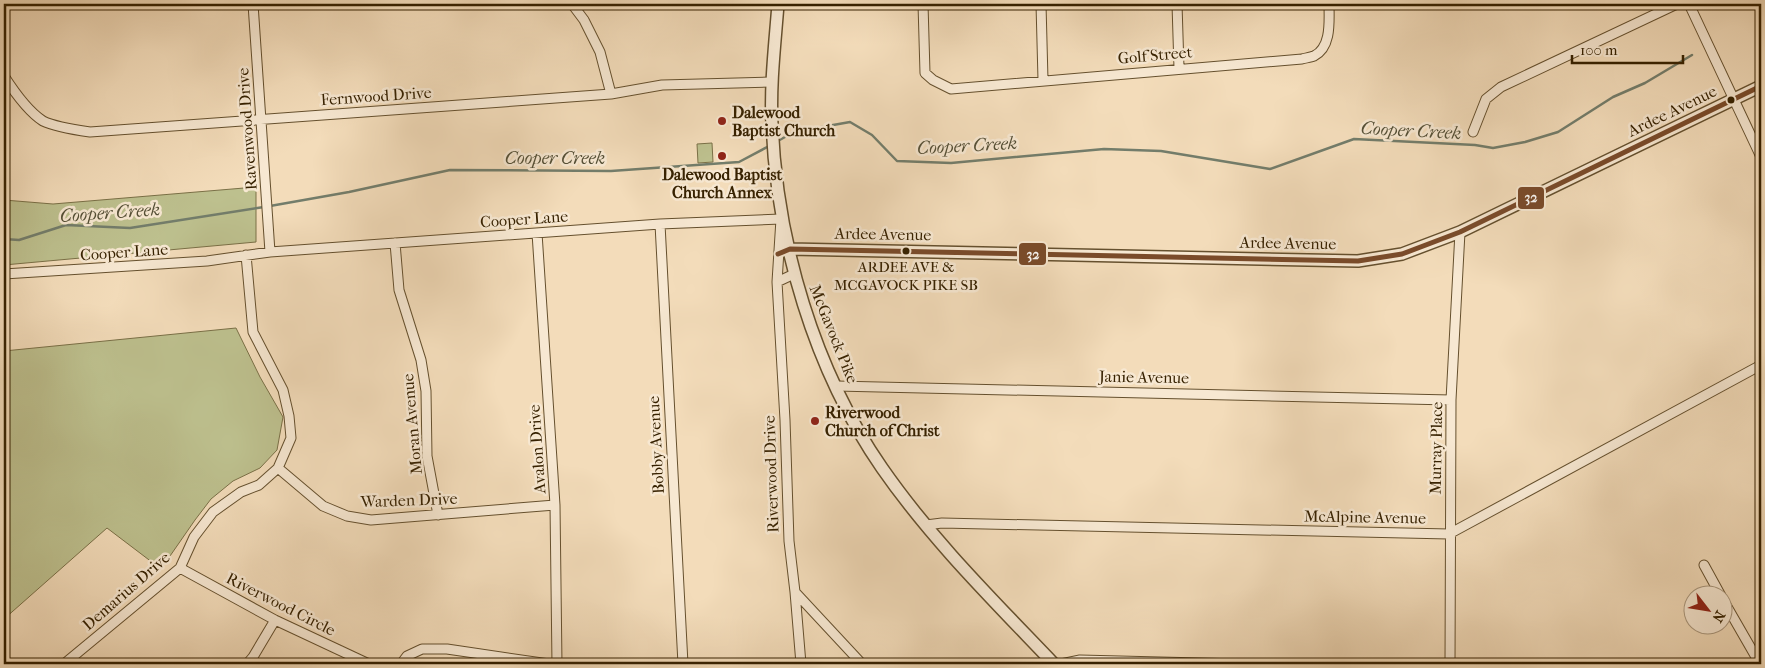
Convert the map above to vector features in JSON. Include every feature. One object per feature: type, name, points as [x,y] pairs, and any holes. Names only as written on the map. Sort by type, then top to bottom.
[{"type":"street","name":"Ravenwood Drive","points":[[253,4],[270,252]]},
{"type":"street","points":[[572,4],[584,20],[600,52],[611,94]]},
{"type":"street","name":"McGavock Pike","points":[[778,4],[772,82],[772,132],[781,219],[790,249],[794,274],[808,321],[836,386],[882,467],[926,525],[1054,664]]},
{"type":"street","name":"Golf Street","points":[[923,4],[925,73],[942,86],[951,89],[1179,68],[1302,59],[1315,55],[1321,50],[1330,28],[1329,4]]},
{"type":"street","points":[[1041,4],[1043,80]]},
{"type":"street","points":[[1177,4],[1179,68]]},
{"type":"street","points":[[1473,132],[1486,99],[1501,87],[1677,4]]},
{"type":"street","points":[[1689,4],[1761,157]]},
{"type":"street","name":"Fernwood Drive","points":[[4,76],[18,97],[43,121],[90,132],[611,94],[662,85],[772,82]]},
{"type":"street","name":"Ardee Avenue","points":[[778,254],[790,249],[1358,260],[1402,254],[1460,232],[1761,86]]},
{"type":"street","name":"Cooper Lane","points":[[4,274],[130,267],[207,261],[270,252],[660,224],[781,219]]},
{"type":"street","name":"Riverwood Drive","points":[[781,219],[777,282],[785,420],[789,541],[801,664]]},
{"type":"street","name":"Bobby Avenue","points":[[660,224],[683,664]]},
{"type":"street","name":"Murray Place","points":[[1450,664],[1451,400],[1460,232]]},
{"type":"street","name":"Avalon Drive","points":[[537,233],[556,505],[558,664]]},
{"type":"street","name":"Moran Avenue","points":[[395,243],[400,290],[421,360],[426,391],[427,456],[438,515]]},
{"type":"street","name":"Demarius Drive","points":[[64,664],[180,568],[194,537],[213,512],[241,492],[260,485],[278,468],[291,438],[289,416],[283,390],[253,332],[246,255]]},
{"type":"street","points":[[777,282],[794,274]]},
{"type":"street","name":"McAlpine Avenue","points":[[926,525],[942,523],[1450,534],[1761,365]]},
{"type":"street","name":"Janie Avenue","points":[[836,386],[1451,400]]},
{"type":"street","name":"Warden Drive","points":[[278,468],[323,506],[347,516],[371,520],[556,505]]},
{"type":"street","points":[[1704,565],[1716,586]]},
{"type":"street","name":"Riverwood Circle","points":[[180,568],[275,620],[369,664]]},
{"type":"street","points":[[795,592],[862,664]]},
{"type":"street","points":[[1732,615],[1760,664]]},
{"type":"street","points":[[247,664],[275,620]]},
{"type":"street","points":[[401,664],[407,656],[422,649],[447,649],[549,664]]},
{"type":"street","points":[[1062,664],[1080,660],[1241,664]]},
{"type":"green space","points":[[712,143],[713,162],[698,163],[697,144]]},
{"type":"green space","points":[[256,187],[256,242],[4,265],[4,200],[53,204]]},
{"type":"green space","points":[[236,328],[260,377],[283,417],[277,450],[260,468],[233,481],[211,499],[161,569],[107,528],[4,619],[4,351]]},
{"type":"waterway","name":"Cooper Creek","points":[[776,142],[794,132],[850,122],[872,135],[897,161],[951,163],[1104,149],[1161,151],[1270,169],[1354,139],[1475,145],[1493,148],[1525,142],[1558,132],[1613,97],[1645,83],[1692,55]]},
{"type":"waterway","name":"Cooper Creek","points":[[270,206],[349,192],[450,170],[611,171],[739,162],[771,145]]},
{"type":"waterway","name":"Cooper Creek","points":[[4,239],[19,240],[66,225],[130,228],[264,207]]},
{"type":"transit line","name":"32","points":[[778,254],[790,249],[1358,261],[1402,254],[1460,232],[1761,86]]},
{"type":"place","name":"Dalewood Baptist Church","points":[[722,121]]},
{"type":"place","name":"Dalewood Baptist Church Annex","points":[[722,156]]},
{"type":"place","name":"ARDEE AVE & MCGAVOCK PIKE SB","points":[[906,251]]},
{"type":"place","name":"Riverwood Church of Christ","points":[[815,421]]}]
